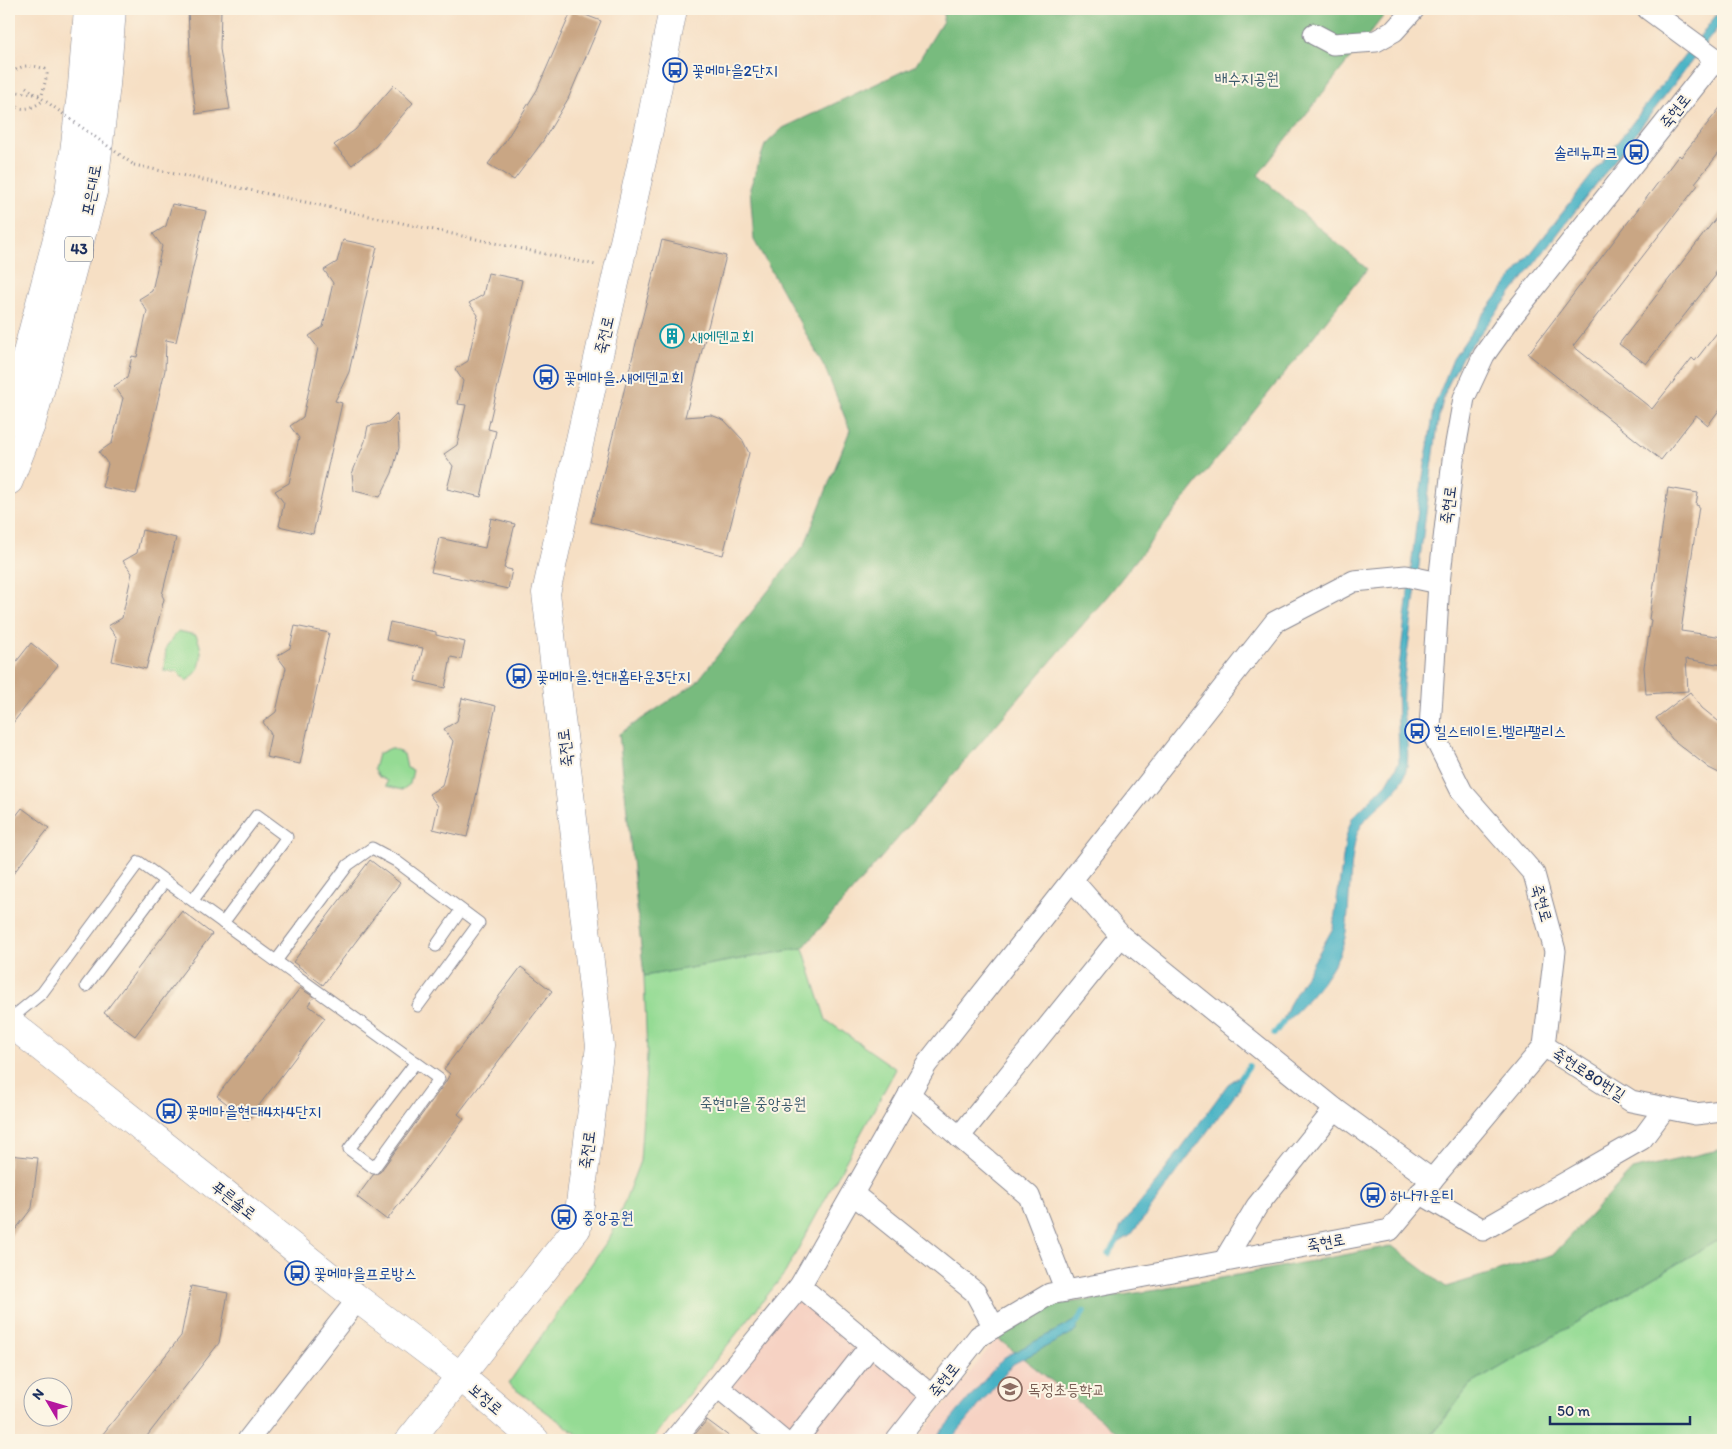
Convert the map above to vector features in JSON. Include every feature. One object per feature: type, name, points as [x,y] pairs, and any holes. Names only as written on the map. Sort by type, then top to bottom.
[{"type":"main road","name":"포은대로","points":[[9,421],[70,193],[82,86],[88,9]]},
{"type":"main road","name":"포은대로","points":[[9,481],[31,425],[93,192],[106,85],[112,9]]},
{"type":"main road","name":"죽전로","points":[[410,1440],[577,1228],[600,1046],[546,593],[618,270],[673,9]]},
{"type":"main road","name":"푸른솔로","points":[[9,1021],[358,1299],[460,1376]]},
{"type":"main road","name":"보정로","points":[[460,1376],[535,1440]]},
{"type":"street","points":[[1314,34],[1333,44],[1376,41],[1394,31],[1414,9]]},
{"type":"street","points":[[1648,9],[1719,63]]},
{"type":"street","name":"죽현로","points":[[897,1440],[979,1336],[1050,1294],[1390,1230],[1544,1046],[1555,951],[1534,874],[1462,792],[1430,728],[1422,579],[1453,460],[1464,398],[1484,355],[1509,320],[1719,63]]},
{"type":"street","points":[[674,1440],[800,1286],[926,1065],[1275,622],[1354,581],[1422,579]]},
{"type":"street","points":[[1072,880],[1121,936],[1335,1109],[1426,1186],[1483,1230],[1642,1139],[1666,1108]]},
{"type":"street","points":[[959,1137],[1121,936]]},
{"type":"street","name":"죽현로80번길","points":[[1544,1046],[1632,1101],[1695,1114],[1723,1112]]},
{"type":"street","points":[[909,1094],[1029,1196],[1066,1291]]},
{"type":"street","points":[[1224,1261],[1257,1206],[1335,1109]]},
{"type":"street","points":[[853,1194],[975,1292],[994,1327]]},
{"type":"street","points":[[800,1286],[932,1396]]},
{"type":"street","points":[[248,1440],[358,1299]]},
{"type":"street","points":[[796,1440],[871,1345]]},
{"type":"street","points":[[718,1387],[782,1440]]},
{"type":"lane","points":[[193,900],[257,814],[286,837],[223,923]]},
{"type":"lane","points":[[276,961],[348,865],[372,848],[396,861],[479,923],[418,1006]]},
{"type":"lane","points":[[9,1021],[42,993],[140,862],[166,880],[223,923],[416,1062],[439,1079],[374,1168],[349,1149],[416,1062]]},
{"type":"lane","points":[[86,986],[166,880]]},
{"type":"lane","points":[[436,946],[461,910]]},
{"type":"path","points":[[9,77],[13,71],[27,65],[45,69],[47,74],[42,95],[9,90]]},
{"type":"path","points":[[26,87],[134,165],[618,270]]},
{"type":"path","points":[[9,101],[17,108],[29,109],[44,100]]},
{"type":"shaded area","points":[[801,1290],[929,1396],[893,1440],[786,1440],[721,1387]]},
{"type":"shaded area","name":"독정초등학교","points":[[997,1338],[1127,1440],[917,1440]]},
{"type":"green space","name":"배수지공원","points":[[944,9],[1389,9],[1258,175],[1367,269],[1110,593],[803,948],[644,976],[619,734],[696,683],[805,544],[850,430],[825,368],[754,240],[750,188],[765,145],[783,128],[916,65],[943,21]]},
{"type":"green space","points":[[178,631],[196,635],[199,641],[201,661],[196,672],[186,681],[177,672],[164,671],[166,647]]},
{"type":"green space","points":[[391,748],[404,754],[407,768],[413,770],[410,784],[402,790],[386,786],[387,781],[379,777],[374,769],[378,754]]},
{"type":"green space","name":"죽현마을 중앙공원","points":[[803,948],[826,1020],[896,1069],[785,1273],[652,1440],[585,1440],[508,1384],[612,1234],[640,1161],[647,1055],[644,976]]},
{"type":"green space","points":[[1723,1149],[1723,1237],[1470,1385],[1428,1440],[1127,1440],[997,1338],[1052,1305],[1157,1290],[1392,1246],[1446,1287],[1554,1254],[1632,1170]]},
{"type":"green space","points":[[1723,1237],[1723,1440],[1433,1440],[1432,1436],[1470,1385]]},
{"type":"water","points":[[1721,9],[1723,9],[1723,21],[1462,357],[1446,389],[1439,416],[1404,677],[1403,703],[1408,753],[1406,771],[1398,787],[1363,822],[1358,831],[1352,864],[1346,932],[1337,958],[1330,971],[1311,996],[1280,1027],[1289,1005],[1333,928],[1346,837],[1352,818],[1387,783],[1399,762],[1397,685],[1419,501],[1435,404],[1453,359],[1482,316]]},
{"type":"water","points":[[1243,1074],[1238,1090],[1131,1235],[1115,1245],[1121,1226],[1158,1180],[1228,1084]]},
{"type":"water","points":[[1080,1318],[1076,1331],[1013,1364],[951,1440],[934,1440],[1003,1358]]},
{"type":"building","points":[[188,9],[221,9],[220,49],[230,109],[196,114],[191,75]]},
{"type":"building","points":[[572,10],[601,21],[568,99],[543,141],[514,180],[488,164],[504,143],[537,90]]},
{"type":"building","points":[[394,85],[413,103],[375,147],[352,165],[334,145],[355,130]]},
{"type":"building","points":[[1723,104],[1723,148],[1695,183],[1698,185],[1573,346],[1652,409],[1692,358],[1695,361],[1723,325],[1723,405],[1708,425],[1696,415],[1661,460],[1528,354],[1679,155],[1681,157]]},
{"type":"building","points":[[172,204],[206,211],[176,342],[166,340],[165,370],[136,494],[102,487],[108,464],[99,452],[112,443],[123,398],[114,386],[127,378],[132,356],[137,357],[147,311],[139,299],[152,291],[162,246],[153,234],[166,226]]},
{"type":"building","points":[[1723,209],[1723,261],[1714,273],[1716,275],[1646,364],[1619,344]]},
{"type":"building","points":[[343,240],[377,247],[349,372],[335,401],[342,403],[313,534],[279,526],[284,503],[275,491],[289,483],[299,438],[290,426],[303,417],[318,348],[309,336],[323,327],[333,283],[324,270],[337,262]]},
{"type":"building","name":"새에덴교회","points":[[662,240],[726,256],[685,417],[711,415],[724,420],[742,439],[749,453],[723,555],[591,522]]},
{"type":"building","points":[[488,273],[522,280],[488,429],[496,431],[481,497],[447,489],[453,466],[444,454],[457,445],[466,405],[458,404],[463,381],[455,369],[468,361],[478,315],[469,303],[483,295]]},
{"type":"building","points":[[397,414],[399,448],[392,473],[380,497],[354,491],[352,474],[365,441],[368,426],[388,423]]},
{"type":"building","points":[[1668,488],[1698,493],[1696,505],[1699,506],[1681,631],[1723,637],[1723,665],[1686,659],[1688,691],[1646,694],[1644,667],[1651,620],[1649,619]]},
{"type":"building","points":[[491,518],[515,524],[504,568],[512,570],[508,589],[431,572],[439,538],[485,548]]},
{"type":"building","points":[[142,530],[176,538],[162,595],[164,599],[146,669],[112,661],[117,638],[108,626],[122,618],[132,573],[123,561],[137,553]]},
{"type":"building","points":[[390,622],[436,632],[436,635],[465,642],[461,659],[451,657],[445,688],[415,681],[423,648],[386,640]]},
{"type":"building","points":[[295,626],[329,633],[300,764],[266,757],[271,734],[263,722],[276,712],[286,668],[277,656],[290,648]]},
{"type":"building","points":[[31,643],[58,665],[9,728],[9,671]]},
{"type":"building","points":[[1690,692],[1702,708],[1723,725],[1723,775],[1709,768],[1672,739],[1656,718]]},
{"type":"building","points":[[462,698],[496,706],[467,837],[433,829],[438,806],[429,794],[442,786],[453,741],[444,729],[457,721]]},
{"type":"building","points":[[22,808],[49,828],[9,879],[9,825]]},
{"type":"building","points":[[370,860],[400,883],[323,985],[293,962]]},
{"type":"building","points":[[182,911],[212,934],[135,1036],[104,1013]]},
{"type":"building","points":[[521,967],[552,991],[458,1114],[464,1119],[387,1220],[357,1197],[373,1175],[380,1172],[445,1083],[450,1074],[444,1069]]},
{"type":"building","points":[[300,988],[314,997],[308,1005],[325,1018],[248,1120],[217,1096]]},
{"type":"building","points":[[9,1155],[38,1158],[32,1208],[9,1238]]},
{"type":"building","points":[[191,1286],[228,1293],[219,1343],[144,1440],[98,1440],[181,1336]]},
{"type":"building","points":[[707,1420],[734,1440],[690,1440]]},
{"type":"waterway","points":[[1274,1034],[1283,1022]]},
{"type":"waterway","points":[[1240,1079],[1249,1066]]},
{"type":"waterway","points":[[1109,1254],[1118,1240]]},
{"type":"waterway","points":[[1076,1324],[1084,1311]]},
{"type":"place","name":"꽃메마을2단지","points":[[675,70]]},
{"type":"place","name":"솔레뉴파크","points":[[1636,152]]},
{"type":"place","name":"새에덴교회","points":[[672,336]]},
{"type":"place","name":"꽃메마을.새에덴교회","points":[[546,377]]},
{"type":"place","name":"꽃메마을.현대홈타운3단지","points":[[519,676]]},
{"type":"place","name":"힐스테이트.벨라팰리스","points":[[1417,731]]},
{"type":"place","name":"꽃메마을현대4차4단지","points":[[169,1111]]},
{"type":"place","name":"하나카운티","points":[[1373,1195]]},
{"type":"place","name":"중앙공원","points":[[564,1217]]},
{"type":"place","name":"꽃메마을프로방스","points":[[297,1273]]},
{"type":"place","name":"독정초등학교","points":[[1010,1389]]}]
